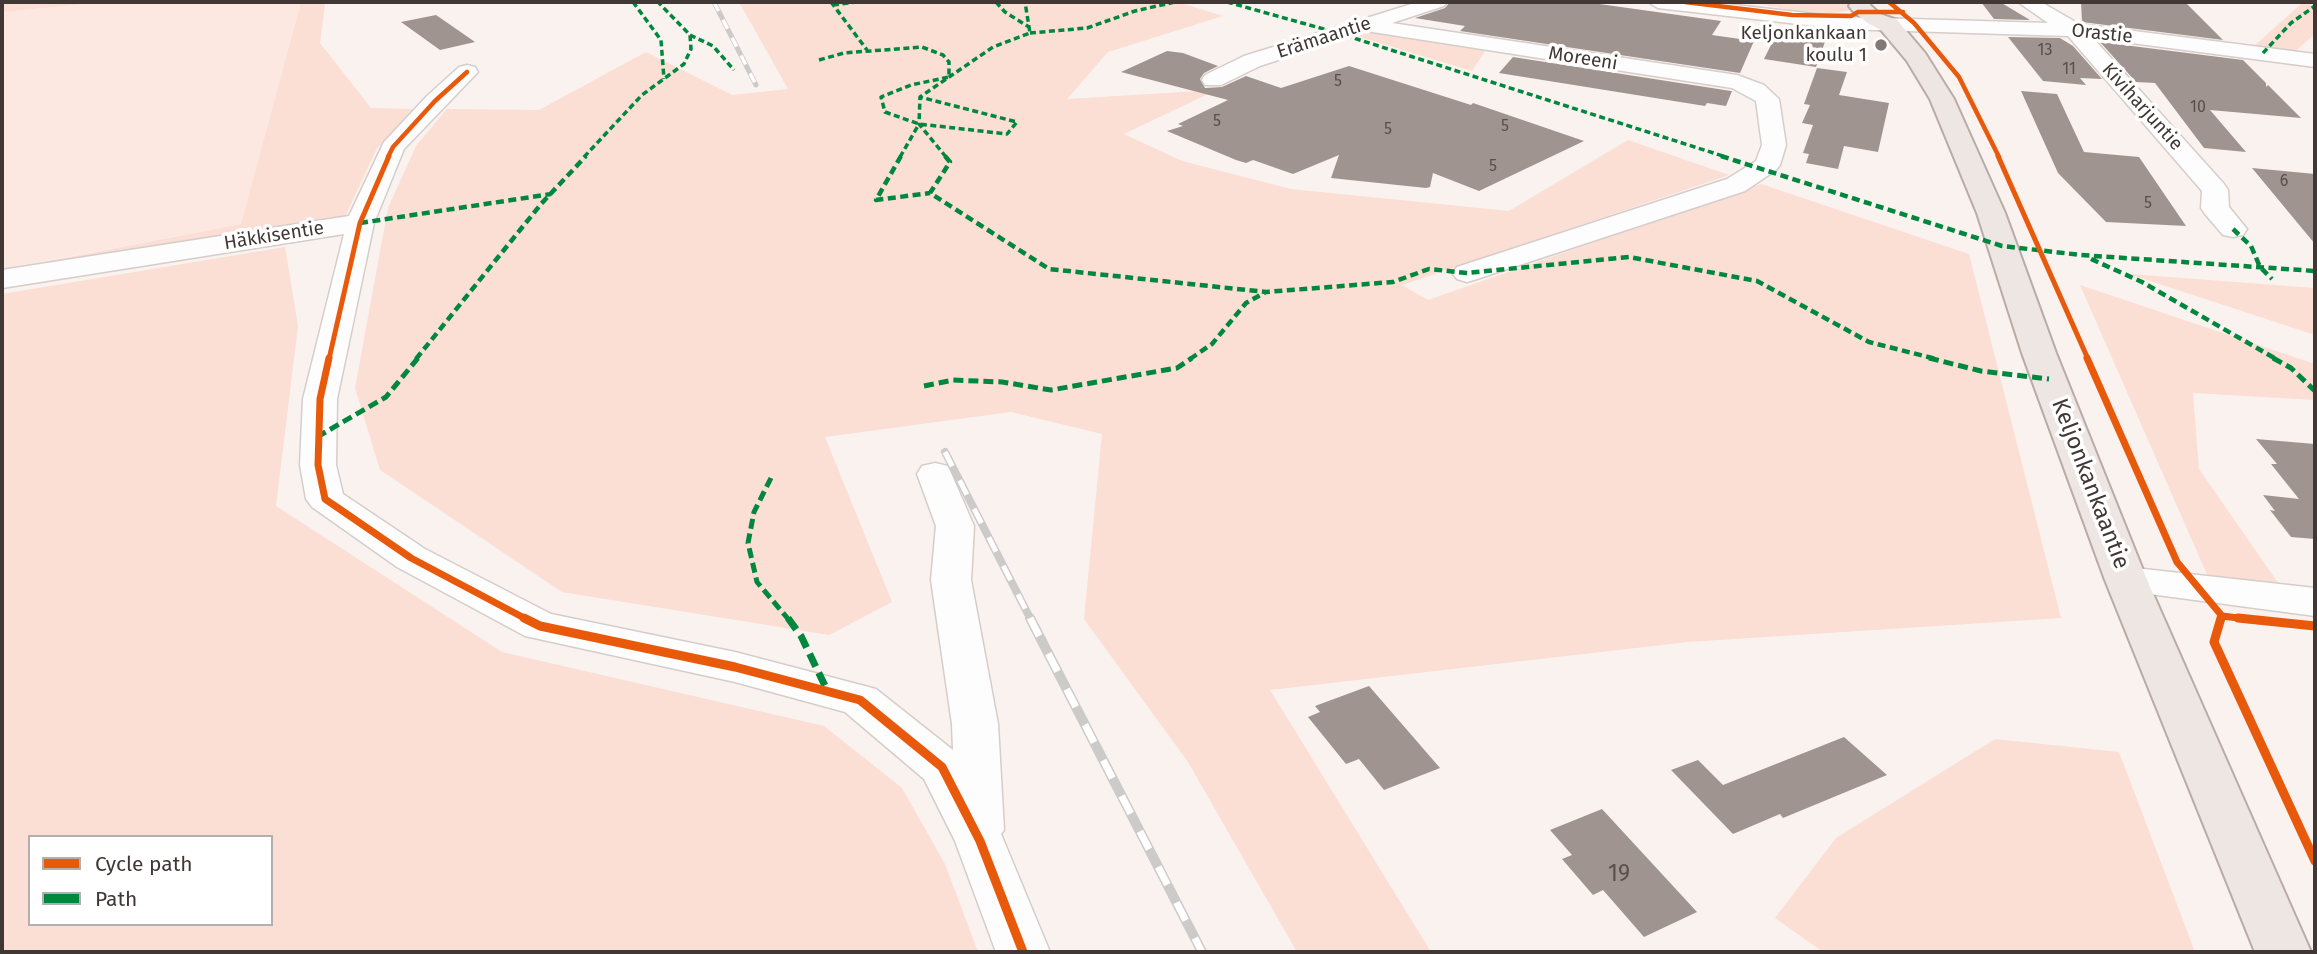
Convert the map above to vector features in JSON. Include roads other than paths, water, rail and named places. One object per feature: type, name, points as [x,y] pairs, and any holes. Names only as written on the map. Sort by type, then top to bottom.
[{"type":"main road","name":"Keljonkankaantie","points":[[1870,9],[1917,58],[1942,99],[1967,156],[2126,580],[2283,952]]},
{"type":"street","name":"Erämaantie","points":[[1213,80],[1252,61],[1437,2]]},
{"type":"street","name":"Orastie","points":[[1658,2],[1743,8],[1842,23],[1870,9],[2237,49],[2315,61]]},
{"type":"street","name":"Kiviharjuntie","points":[[2028,2],[2074,30],[2215,190],[2215,208],[2233,229]]},
{"type":"street","name":"Moreeni","points":[[1364,25],[1737,82],[1756,90],[1767,99],[1774,145],[1767,165],[1736,185],[1467,273]]},
{"type":"street","points":[[467,72],[435,101],[393,147],[360,223],[320,399],[318,465],[325,499],[411,558],[540,626],[735,667],[860,700],[942,767],[979,841],[1023,952]]},
{"type":"street","name":"Häkkisentie","points":[[2,279],[360,223]]},
{"type":"street","points":[[935,474],[955,526],[951,580],[975,724],[979,841]]},
{"type":"street","points":[[2126,580],[2315,602]]},
{"type":"railway","points":[[714,2],[756,85]]},
{"type":"railway","points":[[945,452],[1031,620]]},
{"type":"railway","points":[[1030,618],[1202,952]]},
{"type":"place","name":"Keljonkankaan koulu 1","points":[[1881,45]]}]
